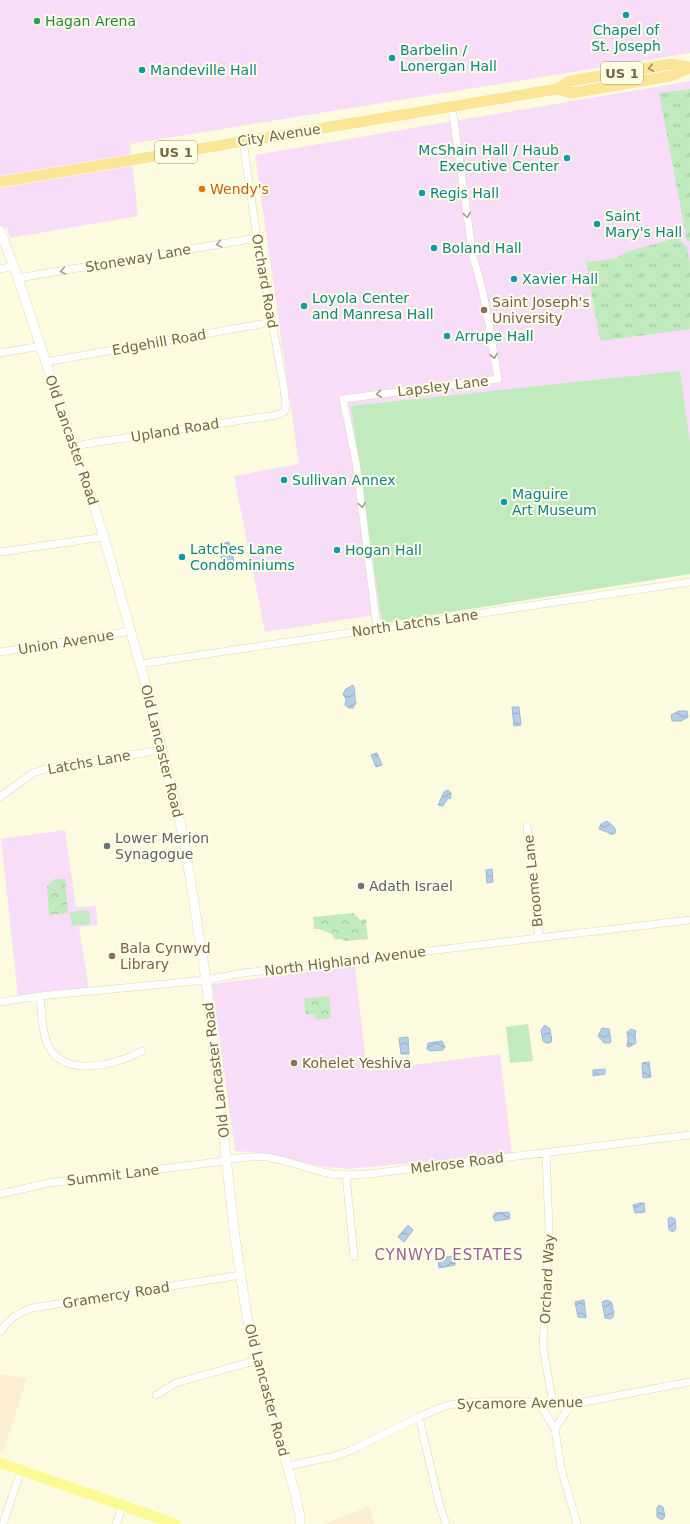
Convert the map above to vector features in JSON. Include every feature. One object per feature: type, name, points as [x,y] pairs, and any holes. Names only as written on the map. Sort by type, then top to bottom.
[{"type":"highway","name":"City Avenue","points":[[0,182],[557,89],[570,81],[672,64],[690,67]]},
{"type":"main road","name":"Old Lancaster Road","points":[[0,230],[14,266],[104,537],[140,664],[184,839],[206,980],[226,1160],[247,1317],[257,1360],[288,1466],[299,1510],[300,1524]]},
{"type":"main road","points":[[0,1463],[176,1524]]},
{"type":"street","name":"Lapsley Lane","points":[[377,628],[356,462],[343,399],[498,379],[480,280],[473,257],[452,107]]},
{"type":"street","name":"Orchard Road","points":[[243,141],[257,238],[273,322],[286,406],[284,412],[276,415]]},
{"type":"street","name":"Stoneway Lane","points":[[18,278],[257,238]]},
{"type":"street","points":[[0,269],[14,266]]},
{"type":"street","name":"Edgehill Road","points":[[45,362],[273,322]]},
{"type":"street","points":[[0,353],[41,346]]},
{"type":"street","name":"Upland Road","points":[[75,447],[85,444],[276,415]]},
{"type":"street","points":[[0,552],[104,537]]},
{"type":"street","name":"North Latchs Lane","points":[[140,664],[690,582]]},
{"type":"street","name":"Union Avenue","points":[[0,652],[131,632]]},
{"type":"street","name":"Latchs Lane","points":[[0,797],[33,773],[48,768],[162,750]]},
{"type":"street","name":"Broome Lane","points":[[527,826],[539,937]]},
{"type":"street","name":"North Highland Avenue","points":[[0,1002],[40,996],[206,980],[243,973],[690,920]]},
{"type":"street","points":[[40,996],[47,1042],[55,1054],[65,1062],[74,1066],[87,1066],[122,1060],[142,1051]]},
{"type":"street","name":"Melrose Road","points":[[226,1160],[233,1158],[266,1157],[296,1163],[325,1172],[346,1175],[369,1174],[690,1135]]},
{"type":"street","name":"Orchard Way","points":[[546,1153],[549,1228],[543,1347],[553,1404]]},
{"type":"street","name":"Summit Lane","points":[[0,1194],[49,1182],[226,1160]]},
{"type":"street","points":[[346,1175],[354,1256]]},
{"type":"street","name":"Gramercy Road","points":[[0,1332],[6,1322],[17,1314],[32,1308],[241,1275]]},
{"type":"street","points":[[156,1395],[176,1383],[257,1360]]},
{"type":"street","name":"Sycamore Avenue","points":[[288,1466],[335,1456],[352,1450],[442,1407],[474,1402],[505,1401],[571,1404],[690,1382]]},
{"type":"street","points":[[540,1403],[555,1429],[561,1468],[577,1524]]},
{"type":"street","points":[[555,1429],[571,1404]]},
{"type":"street","points":[[419,1417],[439,1503],[446,1524]]},
{"type":"street","points":[[3,1524],[21,1470]]},
{"type":"street","points":[[116,1524],[123,1505]]},
{"type":"shaded area","points":[[0,0],[690,0],[690,53],[130,144],[138,216],[10,238],[7,228],[0,229]]},
{"type":"shaded area","name":"Saint Joseph's University","points":[[690,81],[690,566],[265,632],[234,476],[299,464],[255,155]]},
{"type":"shaded area","points":[[65,830],[76,907],[96,906],[98,925],[79,927],[89,990],[18,996],[1,839]]},
{"type":"shaded area","name":"Kohelet Yeshiva","points":[[355,966],[367,1071],[500,1054],[512,1154],[347,1169],[318,1166],[262,1153],[235,1151],[212,984]]},
{"type":"shaded area","points":[[0,1374],[27,1378],[3,1453],[0,1452]]},
{"type":"shaded area","points":[[369,1506],[374,1524],[323,1524]]},
{"type":"green space","points":[[690,89],[690,241],[687,241],[659,93]]},
{"type":"green space","points":[[680,237],[681,242],[687,247],[690,265],[690,329],[600,341],[586,262],[614,259],[629,251]]},
{"type":"green space","points":[[680,371],[690,444],[690,574],[382,623],[351,406]]},
{"type":"green space","points":[[54,879],[65,879],[68,913],[49,915],[47,887]]},
{"type":"green space","points":[[89,910],[90,924],[72,926],[70,912]]},
{"type":"green space","points":[[354,913],[360,920],[366,919],[368,939],[346,941],[342,939],[334,939],[332,934],[319,929],[314,929],[313,917]]},
{"type":"green space","points":[[329,996],[331,1018],[316,1020],[315,1014],[306,1015],[304,999]]},
{"type":"green space","points":[[528,1024],[533,1061],[510,1063],[506,1027]]},
{"type":"water","points":[[229,542],[234,561],[223,564],[218,545]]},
{"type":"water","points":[[353,685],[356,703],[353,708],[349,708],[345,705],[346,699],[343,694],[346,689]]},
{"type":"water","points":[[512,707],[519,707],[521,725],[514,726]]},
{"type":"water","points":[[679,711],[687,711],[688,717],[681,721],[672,721],[671,715]]},
{"type":"water","points":[[377,753],[382,765],[376,767],[371,755]]},
{"type":"water","points":[[448,790],[451,793],[450,799],[448,798],[443,806],[438,805],[444,792]]},
{"type":"water","points":[[607,821],[614,827],[616,831],[614,834],[610,834],[599,829],[601,824]]},
{"type":"water","points":[[492,869],[493,882],[487,883],[486,870]]},
{"type":"water","points":[[545,1025],[550,1029],[552,1041],[550,1043],[543,1041],[541,1030]]},
{"type":"water","points":[[602,1028],[609,1029],[610,1043],[604,1043],[598,1036]]},
{"type":"water","points":[[631,1029],[636,1031],[636,1043],[629,1047],[627,1046],[627,1032]]},
{"type":"water","points":[[408,1037],[409,1054],[401,1054],[399,1038]]},
{"type":"water","points":[[442,1041],[445,1047],[443,1050],[430,1051],[427,1049],[428,1043]]},
{"type":"water","points":[[649,1062],[651,1077],[643,1078],[642,1063]]},
{"type":"water","points":[[605,1069],[605,1074],[593,1076],[593,1070]]},
{"type":"water","points":[[644,1203],[645,1212],[635,1213],[633,1205]]},
{"type":"water","points":[[508,1212],[510,1214],[509,1219],[495,1221],[493,1217],[495,1213]]},
{"type":"water","points":[[671,1217],[675,1219],[676,1229],[673,1232],[669,1230],[668,1219]]},
{"type":"water","points":[[408,1225],[413,1230],[404,1242],[398,1237]]},
{"type":"water","points":[[455,1256],[455,1265],[439,1268],[438,1258]]},
{"type":"water","points":[[584,1300],[586,1318],[578,1317],[575,1302]]},
{"type":"water","points":[[607,1300],[611,1302],[614,1311],[613,1317],[610,1319],[605,1318],[602,1302]]},
{"type":"water","points":[[659,1505],[663,1507],[665,1516],[662,1520],[657,1517],[657,1508]]},
{"type":"place","name":"Chapel of St. Joseph","points":[[626,15]]},
{"type":"place","name":"Hagan Arena","points":[[37,21]]},
{"type":"place","name":"Barbelin / Lonergan Hall","points":[[392,58]]},
{"type":"place","name":"Mandeville Hall","points":[[142,70]]},
{"type":"place","name":"McShain Hall / Haub Executive Center","points":[[567,158]]},
{"type":"place","name":"Wendy's","points":[[202,189]]},
{"type":"place","name":"Regis Hall","points":[[422,193]]},
{"type":"place","name":"Saint Mary's Hall","points":[[597,224]]},
{"type":"place","name":"Boland Hall","points":[[434,248]]},
{"type":"place","name":"Xavier Hall","points":[[514,279]]},
{"type":"place","name":"Loyola Center and Manresa Hall","points":[[304,306]]},
{"type":"place","name":"Saint Joseph's University","points":[[484,310]]},
{"type":"place","name":"Arrupe Hall","points":[[447,336]]},
{"type":"place","name":"Sullivan Annex","points":[[284,480]]},
{"type":"place","name":"Maguire Art Museum","points":[[504,502]]},
{"type":"place","name":"Hogan Hall","points":[[337,550]]},
{"type":"place","name":"Latches Lane Condominiums","points":[[182,557]]},
{"type":"place","name":"Lower Merion Synagogue","points":[[107,846]]},
{"type":"place","name":"Adath Israel","points":[[361,886]]},
{"type":"place","name":"Bala Cynwyd Library","points":[[112,956]]},
{"type":"place","name":"Kohelet Yeshiva","points":[[294,1063]]},
{"type":"district","name":"CYNWYD ESTATES","points":[[449,1255]]}]
